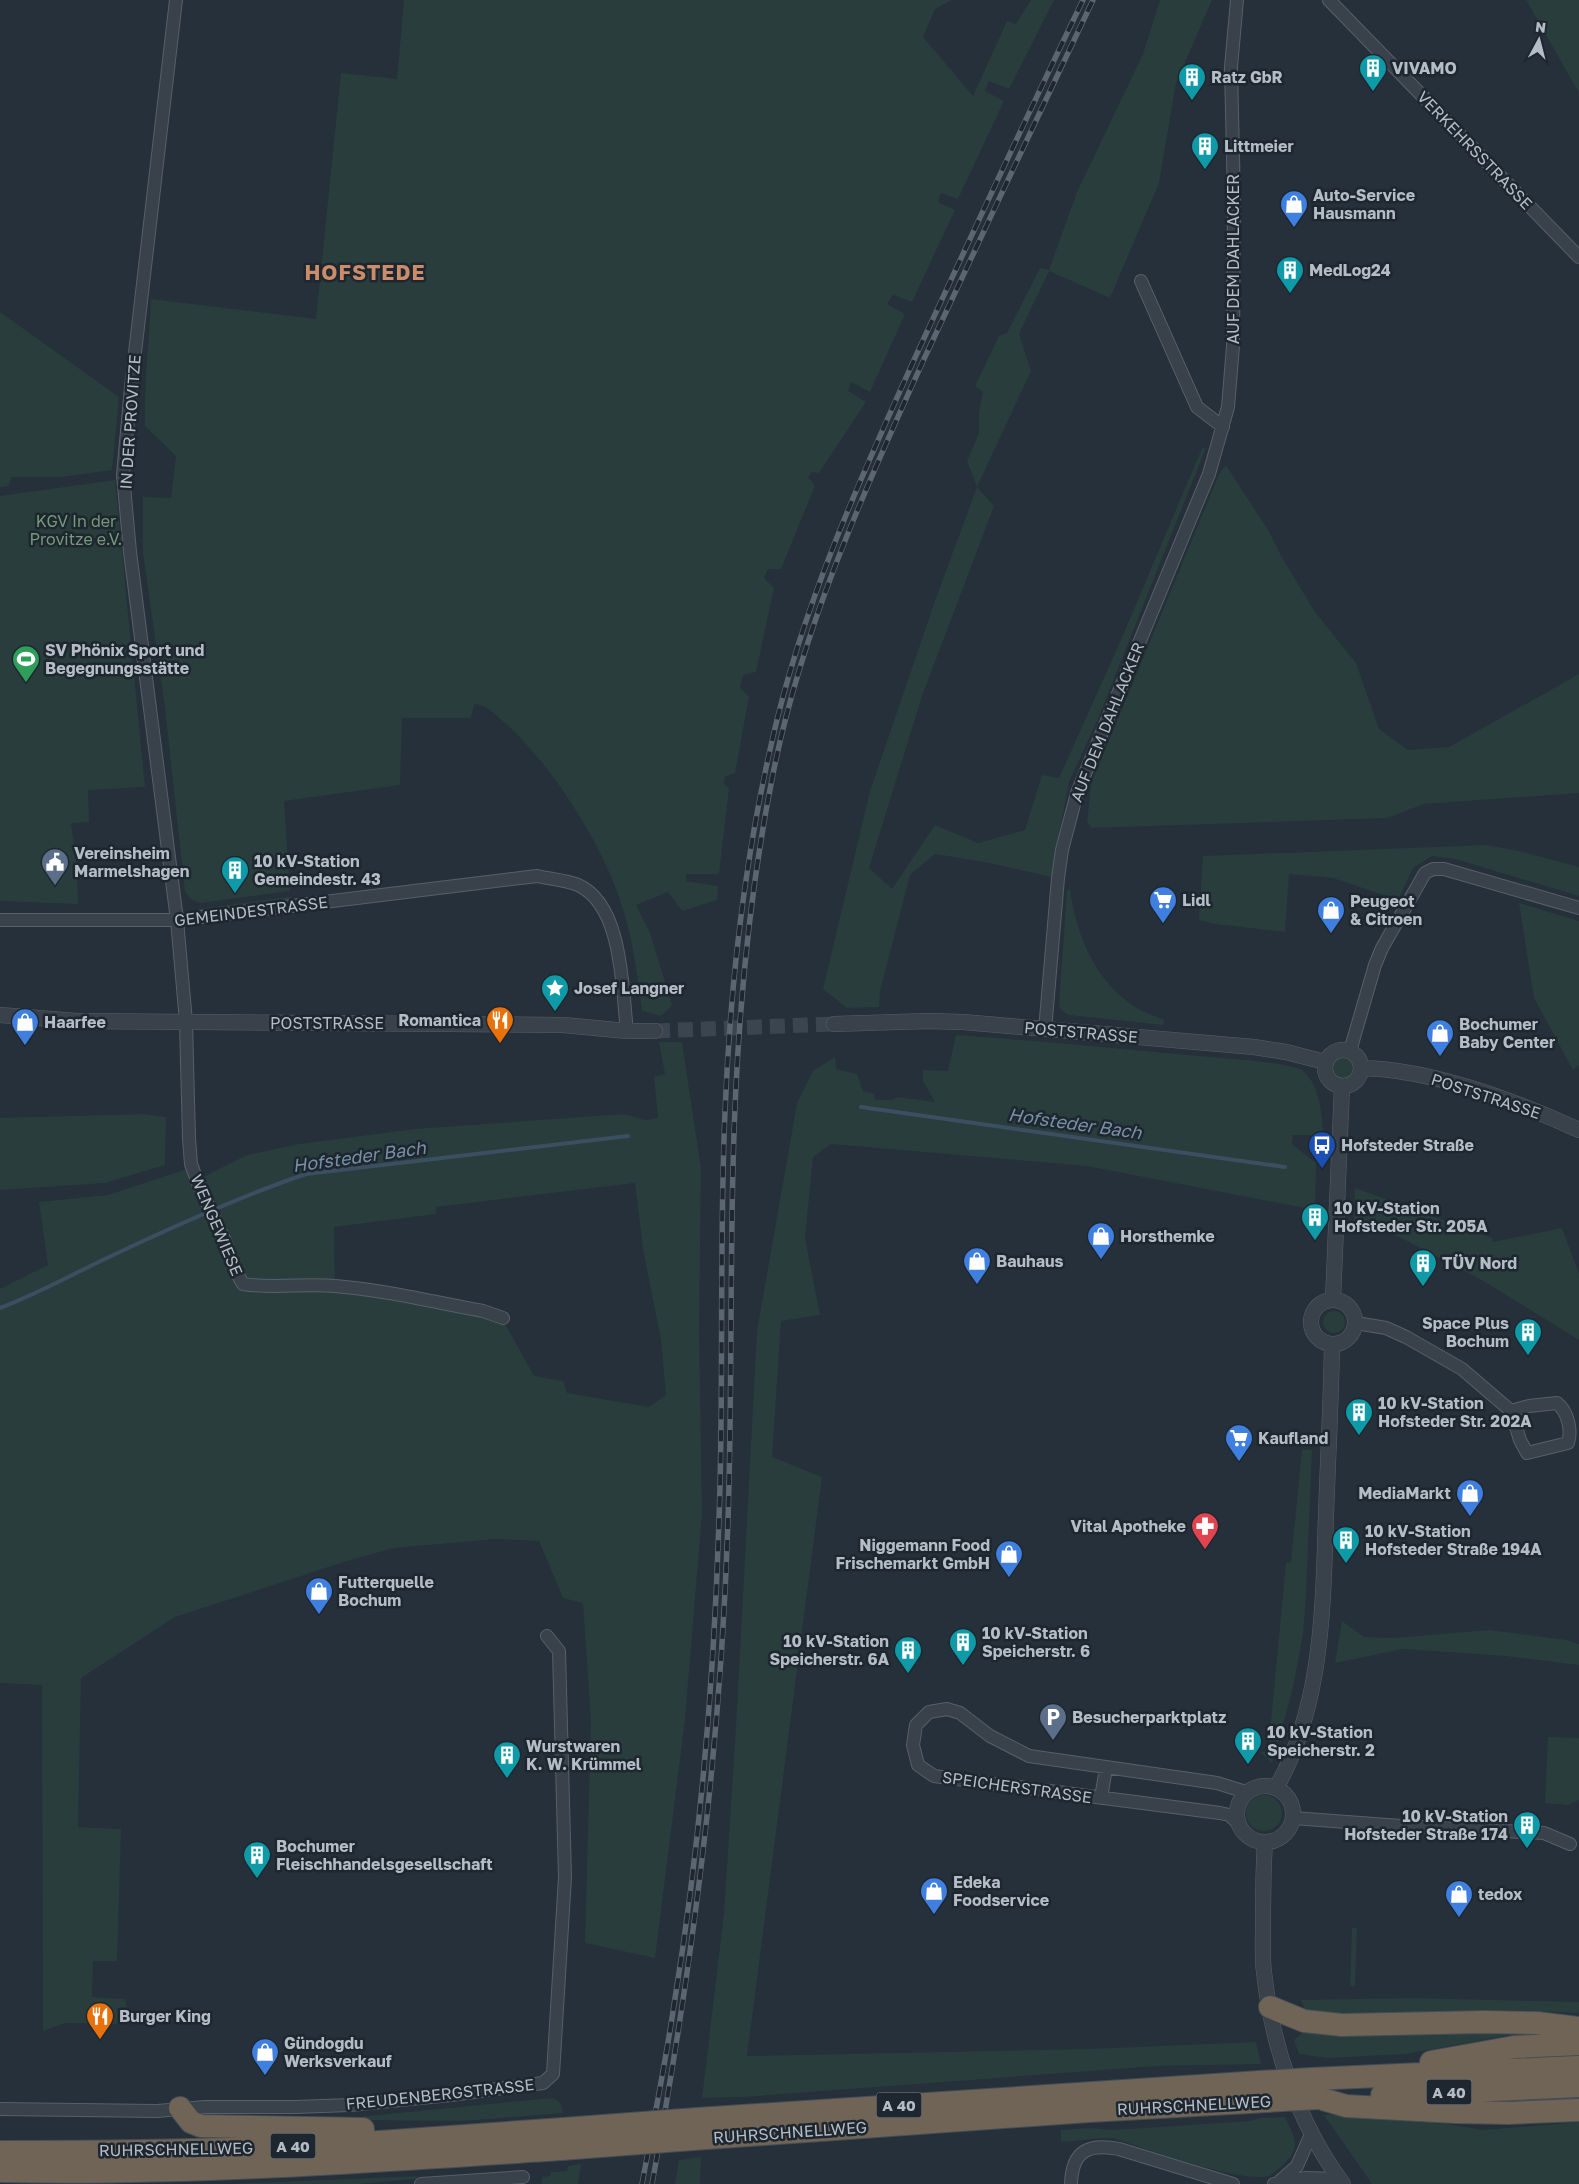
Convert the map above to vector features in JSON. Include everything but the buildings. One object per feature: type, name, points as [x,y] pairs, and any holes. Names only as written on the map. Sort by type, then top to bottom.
[{"type":"highway","points":[[1270,2007],[1304,2021],[1342,2025],[1484,2022],[1537,2023],[1579,2028]]},
{"type":"highway","points":[[1320,2085],[1514,2047],[1579,2044]]},
{"type":"highway","name":"RUHRSCHNELLWEG","points":[[0,2170],[167,2170],[301,2166],[562,2139],[1263,2091],[1320,2085],[1579,2067]]},
{"type":"highway","points":[[1320,2085],[1346,2106],[1455,2112],[1574,2112]]},
{"type":"highway","name":"RUHRSCHNELLWEG","points":[[1320,2085],[1579,2086]]},
{"type":"highway","points":[[180,2108],[191,2122],[201,2126],[496,2134]]},
{"type":"highway","name":"RUHRSCHNELLWEG","points":[[0,2152],[246,2148],[350,2144],[496,2134],[562,2139]]},
{"type":"street","name":"IN DER PROVITZE","points":[[176,0],[131,387],[123,474],[130,552],[177,920],[186,1022]]},
{"type":"street","name":"AUF DEM DAHLACKER","points":[[1045,1030],[1058,878],[1062,850],[1074,806],[1210,474],[1231,389],[1234,201],[1231,67],[1237,0]]},
{"type":"street","name":"VERKEHRSSTRASSE","points":[[1329,0],[1579,258]]},
{"type":"street","points":[[1142,281],[1197,407],[1223,427]]},
{"type":"street","points":[[1350,1051],[1375,965],[1382,948],[1426,873],[1434,870],[1444,870],[1579,908]]},
{"type":"street","name":"GEMEINDESTRASSE","points":[[0,920],[177,920],[537,876],[578,885],[592,894],[605,909],[613,928],[627,1031]]},
{"type":"street","name":"POSTSTRASSE","points":[[0,1015],[77,1021],[563,1025],[627,1031],[655,1031]]},
{"type":"street","name":"POSTSTRASSE","points":[[834,1024],[940,1021],[1254,1047],[1286,1052],[1325,1062]]},
{"type":"street","name":"WENGEWIESE","points":[[186,1022],[191,1164],[203,1195],[225,1241],[235,1270],[243,1284],[257,1287],[308,1284],[355,1287],[483,1311],[503,1318]]},
{"type":"street","points":[[1338,1050],[1350,1051],[1358,1058],[1361,1068],[1355,1082],[1342,1086],[1334,1085],[1326,1077],[1325,1062],[1328,1056],[1338,1050]]},
{"type":"street","name":"POSTSTRASSE","points":[[1361,1068],[1382,1068],[1428,1076],[1537,1112],[1579,1130]]},
{"type":"street","points":[[1333,1300],[1342,1086]]},
{"type":"street","points":[[1333,1300],[1349,1306],[1353,1311],[1356,1323],[1355,1329],[1348,1339],[1332,1345],[1320,1340],[1312,1330],[1311,1324],[1315,1309],[1326,1301],[1333,1300]]},
{"type":"street","points":[[1356,1323],[1386,1328],[1433,1352],[1462,1370],[1511,1411],[1526,1453],[1568,1442],[1571,1433],[1563,1408],[1557,1403],[1529,1406],[1511,1411]]},
{"type":"street","points":[[1276,1788],[1291,1762],[1315,1670],[1324,1593],[1332,1345]]},
{"type":"street","name":"FREUDENBERGSTRASSE","points":[[0,2109],[157,2111],[180,2108],[350,2105],[451,2095],[543,2083],[553,2074],[565,1877],[559,1651],[547,1636]]},
{"type":"street","name":"SPEICHERSTRASSE","points":[[1238,1823],[1229,1815],[1220,1813],[934,1776],[918,1765],[913,1745],[914,1732],[921,1719],[929,1712],[947,1710],[960,1713],[990,1736],[1028,1756],[1217,1783],[1246,1792]]},
{"type":"street","name":"SPEICHERSTRASSE","points":[[1102,1798],[1106,1768]]},
{"type":"street","points":[[1259,1786],[1276,1788],[1290,1800],[1293,1808],[1293,1818],[1287,1832],[1281,1838],[1265,1842],[1248,1837],[1238,1823],[1237,1808],[1246,1792],[1259,1786]]},
{"type":"street","points":[[1293,1818],[1401,1826],[1544,1833],[1570,1844]]},
{"type":"street","points":[[1265,1842],[1264,1971],[1270,2007],[1286,2073],[1301,2111],[1341,2181]]},
{"type":"street","points":[[1276,2184],[1297,2166],[1312,2132]]},
{"type":"street","points":[[1071,2184],[1072,2170],[1077,2157],[1084,2151],[1102,2146],[1119,2149],[1233,2184]]},
{"type":"street","points":[[421,2184],[523,2177]]},
{"type":"street","points":[[1276,2184],[1305,2178],[1341,2181]]},
{"type":"green space","points":[[404,0],[952,0],[935,9],[923,37],[973,96],[1007,21],[1016,24],[1031,0],[1054,0],[1009,89],[989,81],[985,91],[1004,101],[958,199],[941,193],[938,202],[955,210],[912,302],[893,295],[887,304],[905,314],[870,392],[851,382],[848,391],[866,402],[819,473],[812,472],[808,477],[815,486],[781,569],[768,569],[764,578],[774,588],[756,672],[743,675],[740,687],[749,697],[735,773],[725,777],[724,783],[729,789],[719,874],[686,874],[686,881],[718,886],[717,900],[682,911],[668,892],[636,905],[650,933],[672,1005],[661,1016],[642,1011],[629,929],[612,880],[588,830],[557,782],[540,760],[505,723],[491,710],[483,706],[474,704],[471,718],[402,718],[400,785],[284,801],[290,891],[201,903],[192,900],[185,892],[165,708],[143,553],[143,497],[171,498],[176,456],[145,426],[151,299],[316,319],[341,73],[397,79]]},
{"type":"green space","points":[[1160,0],[1212,0],[1176,83],[1159,183],[1110,298],[1049,271],[1019,334],[1031,371],[977,487],[967,461],[979,433],[979,412],[983,392],[975,386],[999,336],[1007,333],[1040,268],[1049,270],[1077,192],[1143,54]]},
{"type":"green space","points":[[1526,0],[1579,0],[1579,93]]},
{"type":"green space","points":[[0,312],[119,397],[112,470],[61,477],[12,477],[8,486],[0,487]]},
{"type":"green space","points":[[1203,446],[1205,450],[1098,719],[1069,782],[1051,877],[990,863],[935,854],[910,875],[880,991],[879,1007],[847,1008],[823,989],[870,791],[936,598],[977,487],[994,506],[922,696],[869,868],[892,889],[935,825],[978,843],[1025,830],[1042,775],[1059,778],[1120,642]]},
{"type":"green space","points":[[1226,465],[1268,530],[1280,554],[1315,612],[1356,663],[1379,729],[1408,750],[1449,747],[1579,674],[1579,793],[1424,804],[1387,818],[1091,828],[1087,822],[1091,784],[1220,472]]},
{"type":"green space","name":"KGV In der Provitze e.V.","points":[[115,480],[145,787],[88,790],[89,822],[71,823],[77,870],[78,904],[0,901],[0,496]]},
{"type":"green space","points":[[1486,845],[1519,851],[1579,867],[1579,896],[1455,859],[1432,856],[1413,868],[1398,900],[1333,878],[1289,874],[1285,932],[1215,924],[1199,920],[1203,856]]},
{"type":"green space","points":[[1067,890],[1070,890],[1077,924],[1089,955],[1107,982],[1119,994],[1143,1012],[1164,1020],[1163,1025],[1069,1015],[1061,1010],[1059,1005]]},
{"type":"green space","points":[[291,897],[291,899],[199,912],[198,909]]},
{"type":"green space","points":[[1519,903],[1579,921],[1579,1065],[1573,1070],[1534,998]]},
{"type":"green space","points":[[956,1035],[1244,1060],[1297,1068],[1309,1077],[1317,1092],[1321,1109],[1324,1135],[1293,1135],[1292,1144],[1316,1163],[1315,1210],[1087,1166],[831,1144],[813,1157],[805,1238],[820,1315],[781,1321],[772,1457],[822,1477],[747,2056],[1089,2049],[1256,2042],[1261,2064],[1157,2066],[743,2097],[702,2098],[724,1913],[757,1331],[797,1103],[813,1071],[835,1057],[836,1069],[857,1074],[863,1091],[874,1094],[875,1100],[892,1100],[898,1097],[935,1102],[923,1081],[923,1070],[948,1071]]},
{"type":"green space","points":[[659,1042],[682,1042],[701,1168],[699,1330],[702,1514],[685,1720],[655,1958],[585,1943],[591,1722],[583,1603],[563,1598],[539,1541],[496,1539],[394,1548],[347,1561],[175,1617],[81,1678],[78,1827],[121,1829],[117,1961],[93,1961],[92,1997],[125,1999],[131,2024],[65,2023],[43,2031],[42,1685],[0,1683],[0,1289],[48,1265],[39,1202],[108,1195],[187,1169],[191,1183],[247,1155],[299,1144],[415,1129],[624,1114],[645,1120],[658,1118],[654,1077],[665,1074]],"holes":[[[635,1183],[643,1249],[661,1340],[666,1395],[649,1407],[567,1393],[563,1381],[534,1376],[504,1322],[379,1296],[335,1290],[334,1227],[436,1214],[436,1207]]]},
{"type":"green space","points":[[1342,1058],[1347,1059],[1353,1065],[1353,1075],[1347,1081],[1342,1082],[1337,1081],[1331,1075],[1330,1070],[1331,1065],[1337,1059]]},
{"type":"green space","points":[[144,1114],[166,1117],[165,1165],[105,1183],[0,1190],[0,1118]]},
{"type":"green space","points":[[1355,1188],[1492,1238],[1493,1242],[1562,1228],[1579,1274],[1579,1340],[1480,1279],[1380,1227],[1354,1227]]},
{"type":"green space","points":[[1334,1311],[1342,1314],[1345,1322],[1342,1330],[1334,1333],[1326,1330],[1323,1322],[1326,1314]]},
{"type":"green space","points":[[1302,1449],[1312,1450],[1303,1634],[1293,1688],[1272,1763],[1260,1752],[1268,1752],[1286,1563],[1291,1562]]},
{"type":"green space","points":[[1342,1621],[1364,1637],[1392,1638],[1489,1630],[1567,1640],[1579,1644],[1579,1665],[1506,1656],[1403,1649],[1335,1663]]},
{"type":"green space","points":[[1548,1737],[1579,1738],[1579,1800],[1568,1805],[1545,1803]]},
{"type":"green space","points":[[1264,1795],[1271,1796],[1277,1800],[1281,1806],[1281,1820],[1277,1826],[1271,1830],[1264,1831],[1257,1830],[1251,1826],[1247,1820],[1246,1813],[1247,1806],[1251,1800],[1257,1796]]},
{"type":"green space","points":[[1352,1928],[1357,1928],[1355,1986],[1350,1986]]},
{"type":"green space","points":[[1411,1998],[1579,2002],[1579,2013],[1513,2010],[1319,2016],[1306,2012],[1301,2000]]},
{"type":"green space","points":[[1530,2031],[1406,2054],[1328,2058],[1299,2054],[1294,2040],[1302,2033]]},
{"type":"green space","points":[[551,2098],[560,2103],[563,2113],[463,2121],[348,2120],[348,2118]]},
{"type":"green space","points":[[1375,2113],[1484,2130],[1579,2122],[1579,2184],[1372,2184],[1324,2115]]},
{"type":"green space","points":[[1285,2117],[1295,2141],[1295,2147],[1290,2158],[1269,2176],[1238,2175],[1216,2170],[1169,2157],[1113,2138],[1061,2141],[1061,2130],[1091,2128],[1113,2130]]},
{"type":"green space","points":[[701,2157],[700,2184],[675,2184],[679,2160]]},
{"type":"green space","points":[[581,2164],[578,2184],[542,2184],[542,2177],[550,2176],[551,2172],[567,2171],[568,2166]]},
{"type":"green space","points":[[418,2176],[415,2179],[358,2184],[232,2184]]},
{"type":"waterway","name":"Hofsteder Bach","points":[[861,1107],[1285,1167]]},
{"type":"waterway","name":"Hofsteder Bach","points":[[0,1308],[41,1291],[131,1246],[205,1213],[255,1192],[306,1174],[628,1136]]},
{"type":"tunnel","points":[[655,1031],[834,1024]]},
{"type":"railway","points":[[642,2184],[667,2050],[683,1945],[704,1764],[717,1581],[721,1418],[722,1214],[727,1065],[740,925],[762,787],[785,690],[800,640],[835,541],[919,349],[1083,0]]},
{"type":"railway","points":[[652,2184],[667,2101],[692,1936],[712,1771],[719,1688],[728,1520],[732,1212],[737,1069],[744,970],[756,872],[773,774],[785,720],[800,667],[817,614],[857,511],[924,359],[1093,0]]},
{"type":"place","name":"VIVAMO","points":[[1373,92]]},
{"type":"place","name":"Ratz GbR","points":[[1192,101]]},
{"type":"place","name":"Littmeier","points":[[1205,170]]},
{"type":"place","name":"Auto-Service Hausmann","points":[[1294,228]]},
{"type":"place","name":"MedLog24","points":[[1290,294]]},
{"type":"place","name":"SV Phönix Sport und Begegnungsstätte","points":[[26,683]]},
{"type":"place","name":"Vereinsheim Marmelshagen","points":[[55,886]]},
{"type":"place","name":"10 kV-Station Gemeindestr. 43","points":[[235,894]]},
{"type":"place","name":"Lidl","points":[[1163,924]]},
{"type":"place","name":"Peugeot & Citroen","points":[[1331,934]]},
{"type":"place","name":"Josef Langner","points":[[555,1012]]},
{"type":"place","name":"Romantica","points":[[500,1044]]},
{"type":"place","name":"Haarfee","points":[[25,1046]]},
{"type":"place","name":"Bochumer Baby Center","points":[[1440,1057]]},
{"type":"place","name":"Hofsteder Straße","points":[[1322,1169]]},
{"type":"place","name":"10 kV-Station Hofsteder Str. 205A","points":[[1315,1241]]},
{"type":"place","name":"Horsthemke","points":[[1101,1260]]},
{"type":"place","name":"Bauhaus","points":[[977,1285]]},
{"type":"place","name":"TÜV Nord","points":[[1423,1287]]},
{"type":"place","name":"Space Plus Bochum","points":[[1528,1356]]},
{"type":"place","name":"10 kV-Station Hofsteder Str. 202A","points":[[1359,1436]]},
{"type":"place","name":"Kaufland","points":[[1239,1462]]},
{"type":"place","name":"MediaMarkt","points":[[1470,1517]]},
{"type":"place","name":"Vital Apotheke","points":[[1205,1550]]},
{"type":"place","name":"10 kV-Station Hofsteder Straße 194A","points":[[1346,1564]]},
{"type":"place","name":"Niggemann Food Frischemarkt GmbH","points":[[1009,1578]]},
{"type":"place","name":"Futterquelle Bochum","points":[[319,1615]]},
{"type":"place","name":"10 kV-Station Speicherstr. 6","points":[[963,1666]]},
{"type":"place","name":"10 kV-Station Speicherstr. 6A","points":[[908,1674]]},
{"type":"place","name":"Besucherparktplatz","points":[[1053,1741]]},
{"type":"place","name":"10 kV-Station Speicherstr. 2","points":[[1248,1765]]},
{"type":"place","name":"Wurstwaren K. W. Krümmel","points":[[507,1779]]},
{"type":"place","name":"10 kV-Station Hofsteder Straße 174","points":[[1527,1849]]},
{"type":"place","name":"Bochumer Fleischhandelsgesellschaft","points":[[257,1879]]},
{"type":"place","name":"Edeka Foodservice","points":[[934,1915]]},
{"type":"place","name":"tedox","points":[[1459,1918]]},
{"type":"place","name":"Burger King","points":[[100,2040]]},
{"type":"place","name":"Gündogdu Werksverkauf","points":[[265,2076]]},
{"type":"district","name":"HOFSTEDE","points":[[365,272]]}]
